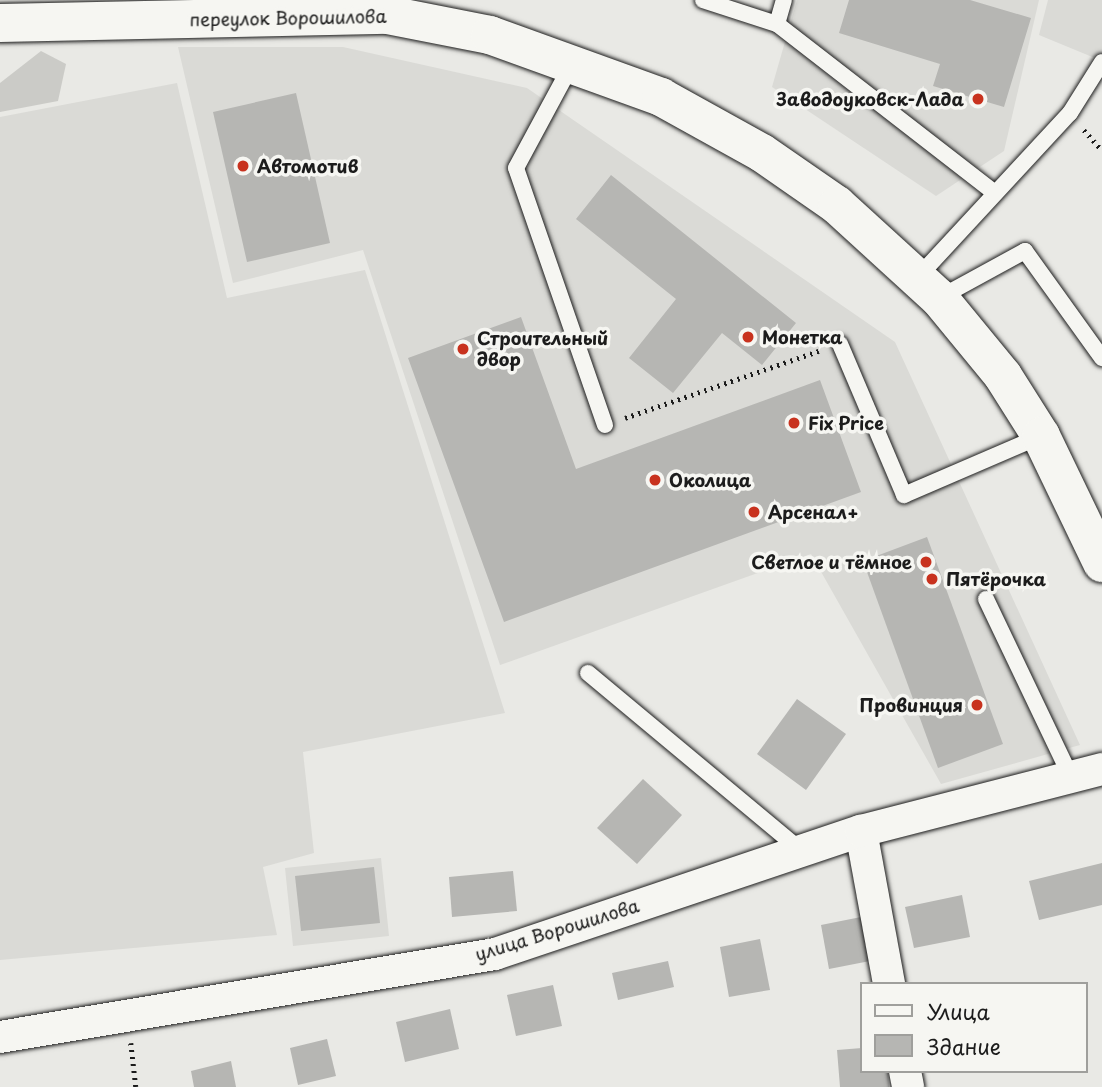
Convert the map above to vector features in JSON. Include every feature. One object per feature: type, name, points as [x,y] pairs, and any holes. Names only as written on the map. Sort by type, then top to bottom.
[{"type":"main road","name":"переулок Ворошилова","points":[[0,23],[388,15],[490,35],[661,97],[762,153],[837,205],[928,288],[1003,376],[1041,436],[1102,563]]},
{"type":"street","name":"улица Ворошилова","points":[[0,1037],[495,954],[861,831],[1102,769]]},
{"type":"street","points":[[861,831],[889,982]]},
{"type":"lane","points":[[703,0],[778,24],[995,193]]},
{"type":"lane","points":[[778,24],[784,0]]},
{"type":"lane","points":[[928,288],[995,193],[1070,113],[1102,62]]},
{"type":"lane","points":[[573,63],[516,168],[605,425]]},
{"type":"lane","points":[[928,288],[1025,251],[1102,358]]},
{"type":"lane","points":[[840,344],[904,495],[1041,436]]},
{"type":"lane","points":[[986,599],[1071,777]]},
{"type":"lane","points":[[588,673],[802,851]]},
{"type":"path","points":[[605,425],[840,344]]},
{"type":"path","points":[[127,1016],[136,1087]]},
{"type":"shaded area","points":[[797,0],[1039,0],[1004,151],[936,196],[772,87]]},
{"type":"shaded area","points":[[1048,0],[1102,0],[1102,61],[1039,35]]},
{"type":"shaded area","points":[[178,47],[343,47],[527,88],[895,342],[1080,745],[941,784],[811,554],[500,665],[363,250],[233,283]]},
{"type":"shaded area","points":[[41,51],[66,64],[58,101],[0,112],[0,83]]},
{"type":"shaded area","points":[[177,83],[227,298],[365,270],[505,713],[303,752],[314,853],[263,867],[277,935],[0,960],[0,117]]},
{"type":"shaded area","points":[[381,858],[389,936],[293,946],[285,868]]},
{"type":"building","points":[[849,0],[970,0],[1031,18],[1004,107],[933,86],[940,64],[839,33]]},
{"type":"building","points":[[296,93],[330,243],[247,262],[213,112]]},
{"type":"building","points":[[611,175],[796,323],[762,365],[722,333],[673,393],[629,358],[676,299],[576,219]]},
{"type":"building","name":"Околица","points":[[521,317],[576,469],[820,380],[861,492],[504,622],[408,358]]},
{"type":"building","points":[[927,537],[1003,744],[938,768],[863,561]]},
{"type":"building","points":[[797,699],[846,734],[806,790],[757,754]]},
{"type":"building","points":[[643,779],[682,815],[637,864],[597,828]]},
{"type":"building","points":[[1102,863],[1102,905],[1039,920],[1029,881]]},
{"type":"building","points":[[374,867],[380,923],[301,931],[295,876]]},
{"type":"building","points":[[513,871],[517,911],[452,917],[449,877]]},
{"type":"building","points":[[962,895],[970,937],[914,948],[905,907]]},
{"type":"building","points":[[866,916],[875,960],[829,969],[821,925]]},
{"type":"building","points":[[760,939],[770,990],[729,997],[720,947]]},
{"type":"building","points":[[668,961],[674,987],[618,1000],[612,973]]},
{"type":"building","points":[[553,985],[562,1026],[516,1036],[507,995]]},
{"type":"building","points":[[450,1009],[459,1049],[405,1062],[396,1022]]},
{"type":"building","points":[[327,1039],[336,1076],[298,1085],[290,1048]]},
{"type":"building","points":[[860,1048],[860,1073],[888,1073],[889,1087],[840,1087],[837,1050]]},
{"type":"building","points":[[231,1061],[236,1087],[194,1087],[191,1071]]},
{"type":"place","name":"Заводоуковск-Лада","points":[[978,99]]},
{"type":"place","name":"Автомотив","points":[[243,166]]},
{"type":"place","name":"Монетка","points":[[748,337]]},
{"type":"place","name":"Строительный двор","points":[[463,349]]},
{"type":"place","name":"Fix Price","points":[[794,423]]},
{"type":"place","name":"Околица","points":[[655,480]]},
{"type":"place","name":"Арсенал+","points":[[754,512]]},
{"type":"place","name":"Светлое и тёмное","points":[[926,562]]},
{"type":"place","name":"Пятёрочка","points":[[932,579]]},
{"type":"place","name":"Провинция","points":[[977,705]]}]
